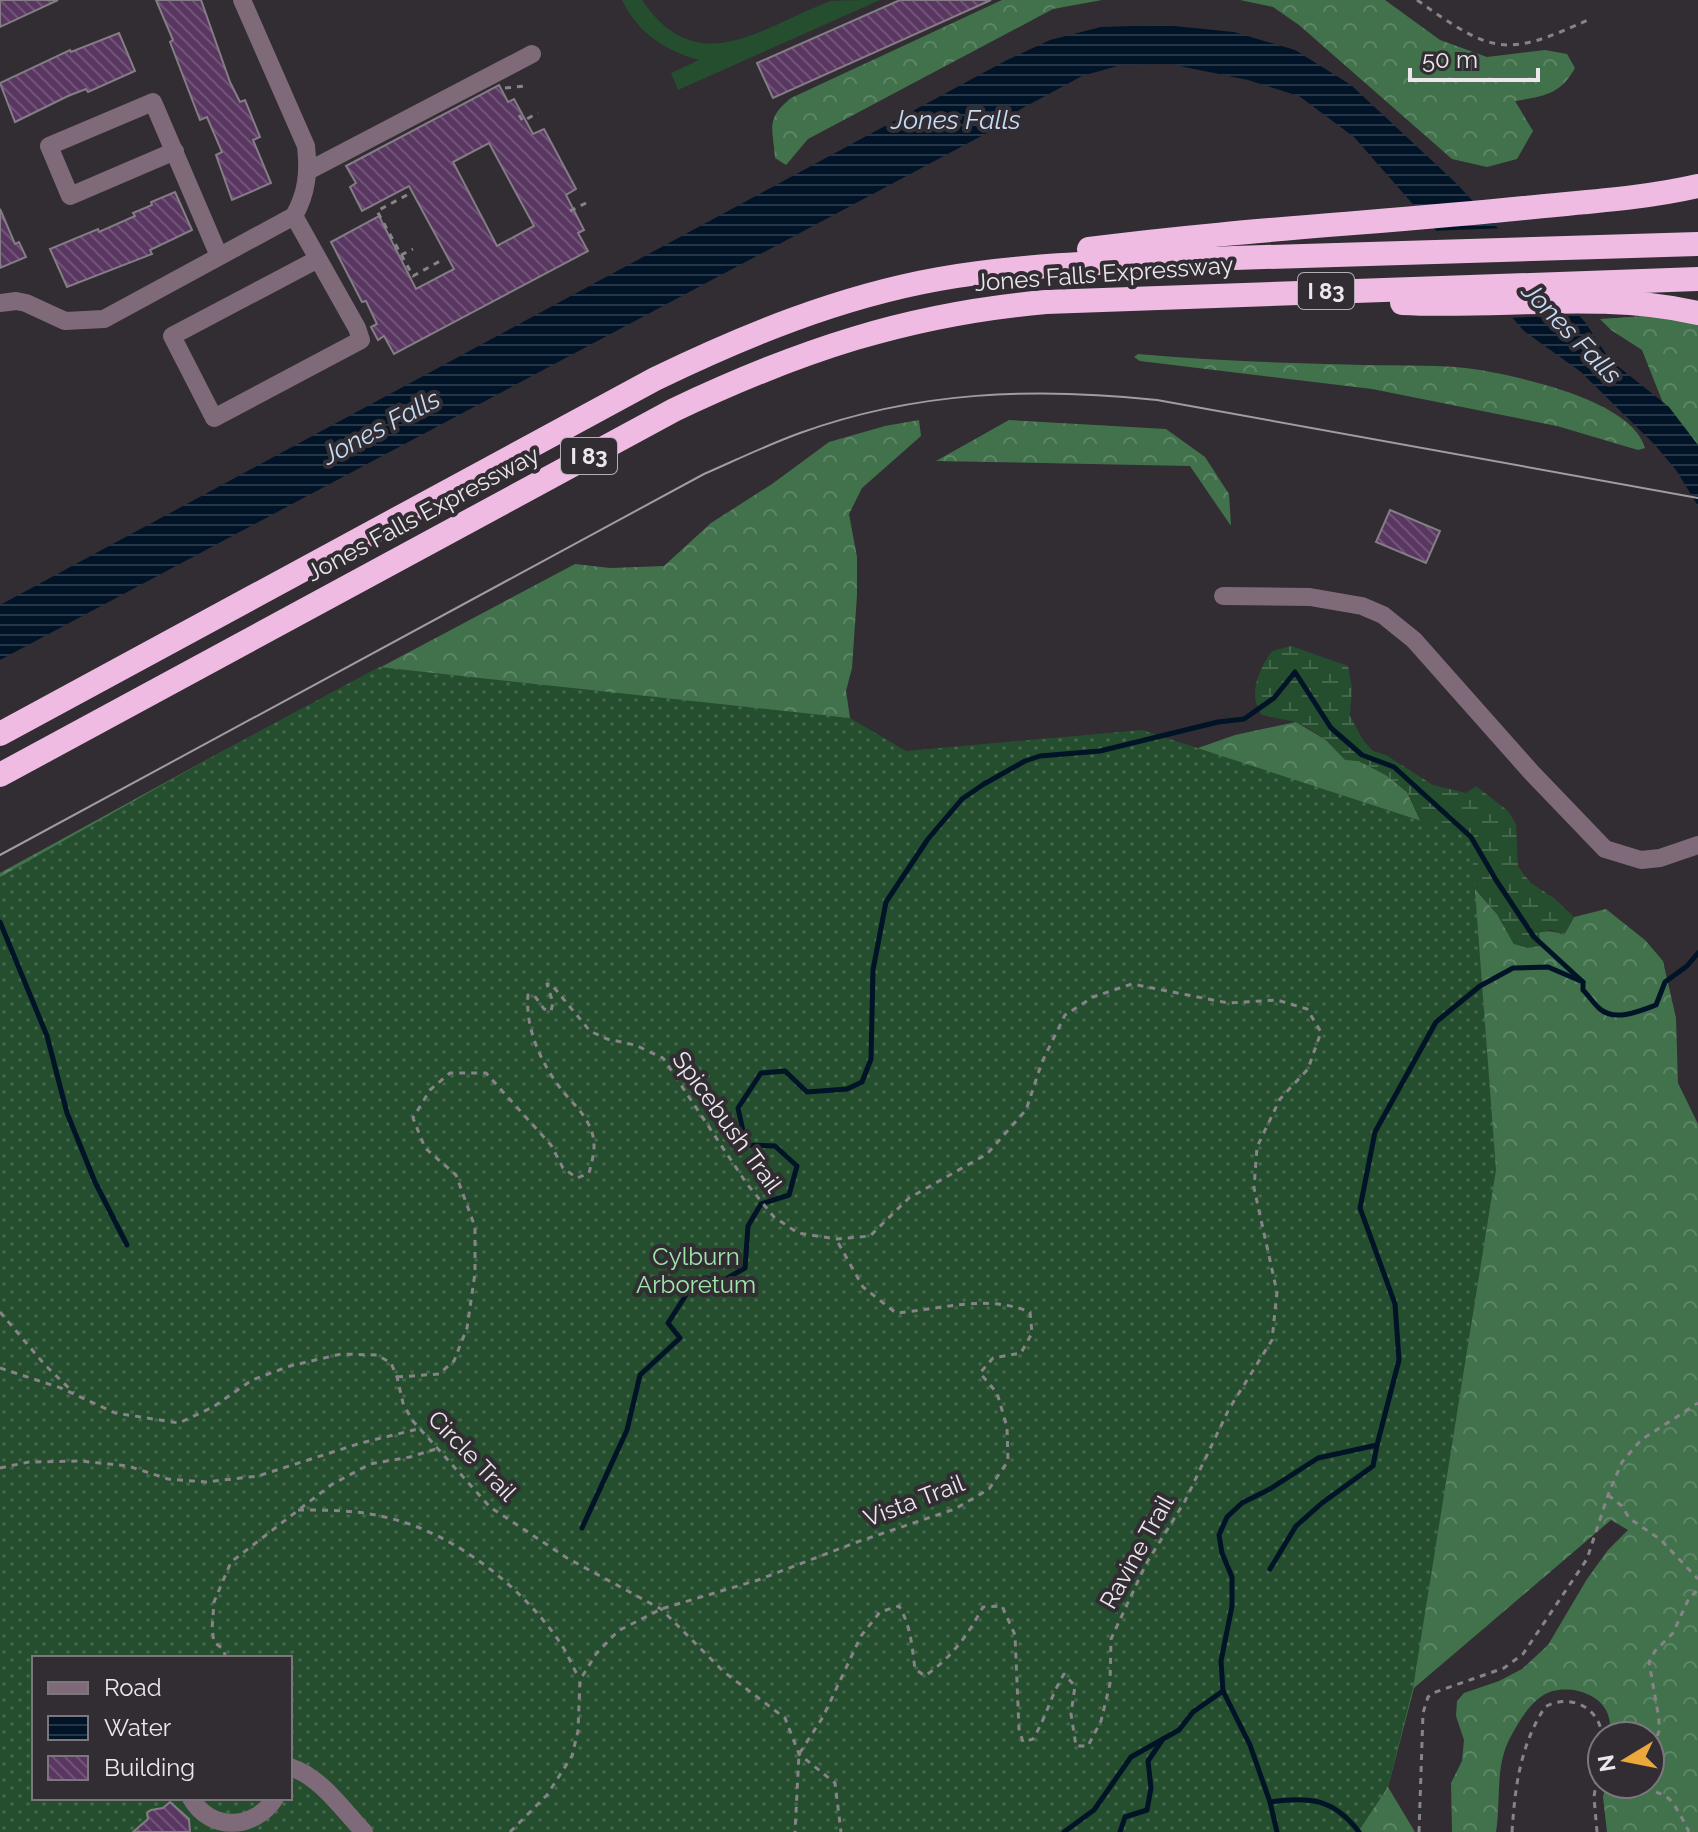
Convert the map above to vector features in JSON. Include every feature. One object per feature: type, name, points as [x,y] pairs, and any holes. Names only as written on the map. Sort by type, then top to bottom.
[{"type":"highway","points":[[938,280],[1040,256],[1155,240],[1391,222],[1698,186]]},
{"type":"highway","name":"Jones Falls Expressway","points":[[0,734],[655,379],[717,349],[844,302],[938,280],[1042,266],[1698,244]]},
{"type":"highway","name":"Jones Falls Expressway","points":[[0,775],[674,410],[791,358],[891,326],[1001,306],[1228,293],[1698,279]]},
{"type":"highway","points":[[1228,293],[1465,305],[1630,301],[1698,313]]},
{"type":"street","points":[[0,303],[26,303],[65,321],[104,319],[294,216],[303,196],[308,171],[306,146],[242,0]]},
{"type":"street","points":[[308,171],[532,54]]},
{"type":"street","points":[[175,151],[70,196],[49,146],[153,102],[175,151],[219,256]]},
{"type":"street","points":[[294,216],[357,328],[361,340],[214,418],[172,336],[318,259]]},
{"type":"street","points":[[1223,596],[1310,597],[1362,606],[1383,615],[1414,640],[1532,773],[1605,849],[1641,860],[1660,858],[1698,845]]},
{"type":"street","points":[[292,1768],[315,1780],[364,1832]]},
{"type":"street","points":[[192,1800],[202,1813],[222,1828],[257,1817],[274,1800]]},
{"type":"path","points":[[1417,0],[1463,33],[1496,45],[1533,42],[1590,19]]},
{"type":"path","points":[[503,87],[525,86]]},
{"type":"path","points":[[519,115],[523,121],[538,113]]},
{"type":"path","points":[[407,195],[377,211],[413,276],[442,260]]},
{"type":"path","points":[[570,211],[586,203]]},
{"type":"path","points":[[401,255],[413,249]]},
{"type":"path","name":"Spicebush Trail","points":[[397,1377],[439,1374],[454,1361],[467,1328],[475,1273],[475,1227],[456,1175],[425,1148],[413,1118],[430,1090],[450,1073],[486,1073],[551,1145],[563,1168],[577,1178],[589,1173],[595,1151],[592,1130],[546,1064],[535,1045],[531,1028],[528,995],[534,995],[544,1009],[551,1011],[553,1003],[547,984],[561,994],[590,1031],[607,1039],[635,1045],[663,1058],[747,1184],[774,1217],[798,1233],[836,1239],[870,1236],[909,1198],[987,1154],[1026,1110],[1042,1062],[1065,1015],[1093,997],[1132,984],[1228,1003],[1277,1000],[1307,1009],[1321,1032],[1308,1069],[1280,1099]]},
{"type":"path","name":"Ravine Trail","points":[[799,1754],[823,1717],[861,1636],[880,1612],[899,1606],[911,1637],[915,1669],[925,1676],[942,1664],[967,1637],[983,1607],[1002,1606],[1015,1635],[1019,1729],[1023,1742],[1033,1739],[1043,1724],[1052,1693],[1064,1674],[1075,1686],[1071,1714],[1076,1746],[1088,1746],[1101,1721],[1110,1684],[1111,1639],[1146,1564],[1185,1501],[1229,1409],[1272,1340],[1277,1292],[1254,1188],[1257,1147],[1280,1099]]},
{"type":"path","name":"Vista Trail","points":[[580,1680],[596,1654],[618,1631],[661,1609],[746,1584],[955,1509],[989,1489],[1008,1461],[1007,1427],[997,1393],[980,1373],[993,1358],[1021,1353],[1032,1333],[1030,1312],[1011,1304],[983,1301],[896,1313],[863,1287],[836,1239]]},
{"type":"path","points":[[0,1312],[45,1365],[76,1395]]},
{"type":"path","points":[[0,1368],[76,1395],[115,1413],[179,1423],[213,1407],[252,1380],[290,1366],[341,1354],[377,1355],[391,1363],[397,1377]]},
{"type":"path","name":"Circle Trail","points":[[397,1377],[403,1403],[419,1429],[490,1507],[567,1558],[661,1609],[724,1672],[785,1718],[799,1754],[835,1783],[841,1832]]},
{"type":"path","points":[[1419,1832],[1423,1713],[1428,1697],[1440,1689],[1504,1668],[1523,1654],[1582,1569],[1622,1462],[1641,1440],[1698,1403]]},
{"type":"path","points":[[0,1468],[29,1462],[81,1461],[128,1466],[168,1479],[206,1482],[258,1476],[361,1443],[419,1429]]},
{"type":"path","points":[[225,1656],[223,1649],[214,1642],[212,1629],[214,1602],[231,1562],[331,1485],[370,1464],[436,1449]]},
{"type":"path","points":[[1608,1495],[1622,1506],[1629,1518],[1661,1540],[1698,1579]]},
{"type":"path","points":[[298,1510],[344,1510],[391,1518],[434,1534],[505,1579],[560,1642],[580,1680],[578,1731],[572,1756],[547,1795],[510,1832]]},
{"type":"path","points":[[1659,1720],[1649,1662],[1673,1633],[1689,1598],[1698,1590]]},
{"type":"path","points":[[1512,1832],[1516,1779],[1533,1730],[1545,1707],[1562,1700],[1572,1701],[1584,1706],[1597,1720]]},
{"type":"path","points":[[795,1832],[799,1754]]},
{"type":"path","points":[[1666,1796],[1689,1832]]},
{"type":"path","points":[[1594,1800],[1597,1832]]},
{"type":"green space","points":[[622,0],[642,0],[664,25],[686,39],[709,44],[756,33],[831,1],[880,0],[678,90],[671,73],[699,60],[653,39],[636,22]]},
{"type":"green space","points":[[1002,0],[1102,0],[1053,9],[808,139],[786,165],[775,158],[772,125],[777,112],[791,98]]},
{"type":"green space","points":[[1240,0],[1385,0],[1440,40],[1487,57],[1545,50],[1567,54],[1575,68],[1563,84],[1550,93],[1515,101],[1533,131],[1517,159],[1487,167],[1452,159],[1299,25],[1273,7]]},
{"type":"green space","points":[[1645,316],[1698,325],[1698,457],[1665,408],[1642,350],[1600,319]]},
{"type":"green space","points":[[1138,354],[1480,370],[1547,385],[1598,405],[1620,417],[1636,431],[1645,448],[1638,450],[1557,426],[1372,389],[1140,361],[1134,357]]},
{"type":"green space","name":"Cylburn Arboretum","points":[[919,420],[921,436],[862,488],[849,514],[857,557],[857,595],[852,668],[846,691],[850,718],[873,759],[1198,748],[1235,735],[1296,722],[1326,740],[1345,759],[1359,761],[1386,775],[1407,792],[1427,835],[1497,914],[1514,944],[1544,932],[1564,935],[1574,917],[1606,909],[1645,940],[1663,961],[1676,1018],[1678,1083],[1698,1124],[1698,1832],[1607,1832],[1603,1800],[1666,1800],[1666,1720],[1609,1720],[1602,1704],[1595,1698],[1578,1691],[1558,1690],[1542,1696],[1532,1705],[1509,1740],[1500,1774],[1496,1832],[1452,1832],[1451,1783],[1462,1761],[1464,1740],[1456,1716],[1457,1701],[1464,1693],[1522,1669],[1548,1645],[1587,1579],[1608,1550],[1628,1530],[1611,1520],[1414,1688],[1388,1787],[1415,1832],[754,1832],[0,1502],[0,873],[575,564],[610,568],[664,566],[711,523],[829,442]]},
{"type":"green space","points":[[1009,420],[1166,429],[1205,457],[1229,494],[1231,526],[1190,466],[936,461]]},
{"type":"green space","points":[[1291,646],[1348,666],[1352,688],[1350,716],[1373,751],[1386,755],[1433,785],[1466,793],[1476,786],[1508,811],[1516,824],[1518,866],[1531,883],[1554,898],[1574,917],[1564,935],[1552,930],[1539,932],[1540,946],[1527,948],[1514,944],[1497,914],[1428,835],[1407,792],[1386,775],[1359,761],[1345,760],[1326,740],[1308,728],[1296,722],[1262,715],[1255,699],[1259,674],[1272,651]]},
{"type":"green space","name":"Cylburn Arboretum","points":[[379,667],[850,718],[906,751],[1142,730],[1471,837],[1496,1170],[1413,1688],[1388,1787],[1358,1832],[0,1832],[0,877]]},
{"type":"water","name":"Jones Falls","points":[[1164,25],[1234,32],[1295,50],[1351,85],[1456,183],[1585,322],[1610,360],[1669,407],[1698,445],[1698,506],[1676,470],[1655,445],[1581,372],[1524,331],[1354,137],[1299,96],[1248,80],[1170,64],[1121,65],[1082,76],[1021,109],[987,133],[0,660],[0,605],[1007,60],[1050,40],[1101,27]]},
{"type":"pier","points":[[1504,228],[1584,315],[1507,318],[1430,231]]},
{"type":"building","points":[[0,0],[58,0],[0,27]]},
{"type":"building","points":[[156,0],[201,0],[230,82],[240,102],[245,100],[260,137],[253,140],[271,183],[232,200],[216,155],[222,152],[207,117],[200,120]]},
{"type":"building","points":[[900,0],[991,0],[773,98],[757,63]]},
{"type":"building","points":[[119,33],[135,71],[88,92],[86,89],[68,96],[15,122],[0,83],[70,50]]},
{"type":"building","points":[[499,85],[508,102],[514,99],[533,134],[544,129],[576,189],[566,195],[584,230],[578,233],[588,251],[394,354],[384,336],[378,340],[371,327],[377,324],[366,301],[362,302],[331,242],[379,216],[416,289],[454,269],[409,186],[362,211],[350,187],[356,183],[346,166]],"holes":[[[489,143],[534,226],[497,246],[453,162]]]},
{"type":"building","points":[[175,192],[192,230],[150,250],[152,254],[67,287],[50,249],[135,216],[133,213],[152,205],[151,202]]},
{"type":"building","points":[[0,209],[15,244],[19,242],[26,257],[0,268]]},
{"type":"building","points":[[1390,510],[1440,531],[1426,563],[1376,542]]},
{"type":"building","points":[[170,1802],[189,1819],[190,1832],[133,1832],[148,1819],[147,1813]]},
{"type":"waterway","points":[[582,1528],[627,1430],[640,1375],[680,1338],[668,1323],[686,1295],[704,1278],[724,1280],[745,1268],[748,1226],[761,1204],[789,1195],[797,1166],[775,1146],[746,1145],[738,1108],[761,1073],[785,1071],[807,1092],[847,1089],[862,1082],[871,1059],[873,970],[886,902],[928,839],[962,799],[1025,761],[1040,756],[1100,751],[1218,722],[1244,719],[1274,698],[1295,672],[1331,728],[1362,755],[1394,767],[1471,837],[1534,937],[1583,982]]},
{"type":"waterway","points":[[0,922],[47,1036],[67,1113],[95,1182],[127,1245]]},
{"type":"waterway","points":[[1277,1832],[1250,1745],[1223,1691],[1221,1661],[1232,1606],[1232,1577],[1222,1553],[1219,1535],[1227,1517],[1242,1503],[1318,1458],[1377,1445],[1399,1360],[1395,1304],[1360,1208],[1375,1132],[1436,1022],[1480,986],[1513,968],[1548,967],[1583,982],[1583,990],[1606,1013],[1628,1014],[1656,1005],[1665,982],[1687,966],[1698,953]]},
{"type":"waterway","points":[[1270,1569],[1296,1526],[1373,1466],[1377,1445]]},
{"type":"waterway","points":[[1120,1832],[1125,1817],[1147,1810],[1151,1788],[1148,1761],[1163,1739],[1179,1730],[1193,1712],[1223,1691]]},
{"type":"waterway","points":[[1064,1832],[1094,1810],[1131,1757],[1163,1739]]},
{"type":"waterway","points":[[1270,1802],[1320,1802],[1340,1813],[1359,1832]]},
{"type":"tram line","points":[[0,855],[704,474],[800,433],[888,408],[976,396],[1021,394],[1157,400],[1698,498]]}]
